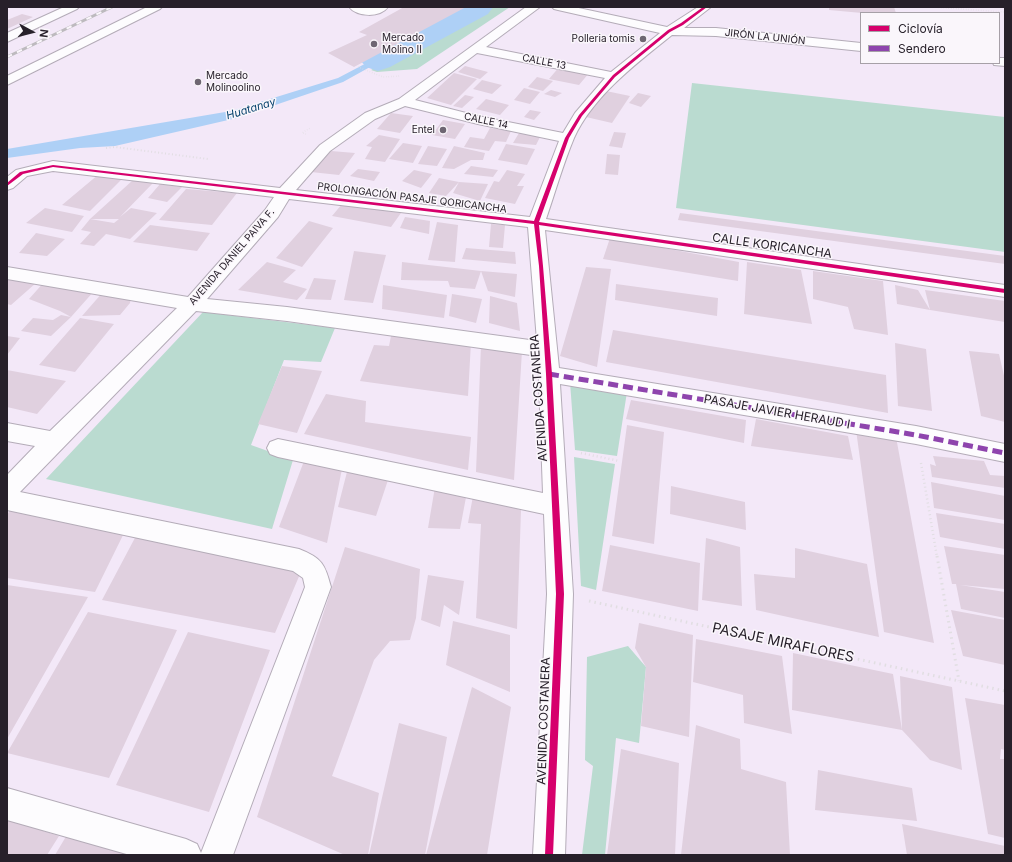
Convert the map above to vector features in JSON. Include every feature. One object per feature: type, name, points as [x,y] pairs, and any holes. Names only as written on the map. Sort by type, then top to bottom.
[{"type":"street","points":[[7,38],[73,7]]},
{"type":"street","points":[[7,81],[156,7]]},
{"type":"street","points":[[356,7],[365,12],[371,12],[382,7]]},
{"type":"street","name":"AVENIDA DANIEL PAIVA F.","points":[[7,490],[54,441],[192,304],[272,213],[285,192],[325,148],[370,116],[404,102],[475,48],[534,7]]},
{"type":"street","name":"JIRÓN LA UNIÓN","points":[[558,7],[669,31],[716,32],[860,47]]},
{"type":"street","name":"AVENIDA COSTANERA","points":[[549,855],[560,594],[548,362],[541,266],[536,223],[567,138],[580,116],[614,76],[669,31],[682,24],[704,7]]},
{"type":"street","name":"CALLE 13","points":[[475,48],[614,76]]},
{"type":"street","name":"CALLE 14","points":[[404,102],[478,120],[567,138]]},
{"type":"street","name":"PROLONGACIÓN PASAJE QORICANCHA","points":[[7,185],[22,173],[53,166],[285,192],[536,223]]},
{"type":"street","name":"CALLE KORICANCHA","points":[[536,223],[1005,291]]},
{"type":"street","name":"PASAJE JAVIER HERAUD I","points":[[7,272],[192,304],[287,314],[548,362],[1005,453]]},
{"type":"street","points":[[7,432],[54,441]]},
{"type":"street","points":[[278,448],[556,506]]},
{"type":"street","points":[[7,500],[299,561],[314,571],[318,587],[217,855]]},
{"type":"street","points":[[7,804],[186,855]]},
{"type":"path","points":[[931,7],[1005,12]]},
{"type":"path","points":[[358,67],[383,77]]},
{"type":"path","points":[[309,136],[302,133],[315,125]]},
{"type":"path","points":[[100,148],[115,147],[214,160]]},
{"type":"path","points":[[916,435],[959,681]]},
{"type":"path","points":[[580,453],[619,461]]},
{"type":"green space","points":[[483,7],[510,7],[417,69],[377,72],[371,70],[419,42]]},
{"type":"green space","points":[[692,83],[1005,117],[1005,252],[676,208]]},
{"type":"green space","points":[[203,312],[335,328],[321,362],[284,360],[251,445],[293,460],[272,529],[46,479]]},
{"type":"green space","points":[[570,382],[627,392],[617,456],[575,450]]},
{"type":"green space","points":[[574,457],[615,464],[596,590],[581,586]]},
{"type":"green space","points":[[628,646],[646,667],[639,743],[616,738],[605,855],[582,855],[593,766],[585,760],[587,657]]},
{"type":"water","points":[[473,7],[478,7],[343,82],[237,118],[115,146],[80,148],[7,158],[7,149],[231,111],[338,78]]},
{"type":"building","name":"Mercado Molino II","points":[[404,7],[466,7],[354,67],[328,53],[367,35],[359,32]]},
{"type":"building","points":[[829,7],[894,7],[896,12],[860,13],[829,10]]},
{"type":"building","points":[[22,14],[33,17],[7,29],[7,20]]},
{"type":"building","points":[[465,66],[488,72],[480,79],[458,72]]},
{"type":"building","points":[[560,66],[589,73],[579,85],[549,79]]},
{"type":"building","points":[[454,73],[477,79],[451,105],[427,98]]},
{"type":"building","points":[[537,77],[553,81],[543,91],[528,87]]},
{"type":"building","points":[[482,80],[502,85],[492,94],[473,89]]},
{"type":"building","points":[[524,88],[540,92],[530,104],[514,100]]},
{"type":"building","points":[[551,90],[562,93],[555,97],[544,94]]},
{"type":"building","points":[[606,91],[630,96],[612,123],[586,117]]},
{"type":"building","points":[[638,93],[651,96],[641,107],[629,103]]},
{"type":"building","points":[[465,95],[474,97],[462,108],[453,106]]},
{"type":"building","points":[[486,99],[509,105],[500,115],[476,109]]},
{"type":"building","points":[[530,110],[541,112],[534,120],[524,117]]},
{"type":"building","points":[[391,113],[413,116],[400,133],[377,129]]},
{"type":"building","points":[[443,120],[465,124],[455,139],[432,135]]},
{"type":"building","points":[[490,128],[511,131],[506,142],[495,141],[489,151],[464,147],[470,137],[484,139]]},
{"type":"building","points":[[614,132],[626,133],[622,148],[609,146]]},
{"type":"building","points":[[519,133],[541,135],[536,145],[513,143]]},
{"type":"building","points":[[379,135],[400,139],[385,162],[365,159],[372,147],[366,146]]},
{"type":"building","points":[[403,143],[422,146],[413,163],[389,159]]},
{"type":"building","points":[[506,144],[535,149],[527,165],[498,160]]},
{"type":"building","points":[[428,146],[447,149],[437,166],[418,164]]},
{"type":"building","points":[[454,146],[485,153],[483,160],[471,160],[454,169],[442,168]]},
{"type":"building","points":[[331,151],[355,153],[339,175],[311,172]]},
{"type":"building","points":[[607,154],[620,155],[618,175],[605,174]]},
{"type":"building","points":[[471,166],[498,170],[493,177],[464,174]]},
{"type":"building","points":[[358,169],[380,172],[374,181],[350,176]]},
{"type":"building","points":[[414,170],[432,174],[421,188],[402,181]]},
{"type":"building","points":[[507,170],[525,174],[517,186],[524,186],[515,204],[485,198],[494,181],[499,182]]},
{"type":"building","points":[[99,174],[125,176],[90,211],[62,205]]},
{"type":"building","points":[[439,178],[459,182],[446,196],[429,193]]},
{"type":"building","points":[[133,180],[153,183],[120,217],[131,208],[157,213],[130,239],[106,234],[94,246],[80,244],[91,232],[81,230],[90,219]],"holes":[[[90,219],[119,219],[114,223]]]},
{"type":"building","points":[[459,182],[488,184],[480,201],[453,193]]},
{"type":"building","points":[[160,184],[182,187],[167,202],[148,198]]},
{"type":"building","points":[[186,189],[237,193],[212,225],[159,220]]},
{"type":"building","points":[[342,204],[401,213],[391,227],[332,216]]},
{"type":"building","points":[[45,208],[84,216],[72,232],[26,223]]},
{"type":"building","points":[[680,213],[1005,256],[1005,264],[678,220]]},
{"type":"building","points":[[405,217],[430,221],[429,234],[400,228]]},
{"type":"building","points":[[309,221],[333,228],[302,267],[276,258]]},
{"type":"building","points":[[437,222],[458,225],[455,262],[428,260]]},
{"type":"building","points":[[491,224],[505,225],[503,248],[489,247]]},
{"type":"building","points":[[150,225],[210,233],[197,251],[133,242]]},
{"type":"building","points":[[36,233],[65,239],[47,256],[19,253]]},
{"type":"building","points":[[610,238],[739,262],[738,281],[603,259]]},
{"type":"building","points":[[466,248],[515,252],[516,264],[462,259]]},
{"type":"building","points":[[354,251],[386,255],[373,303],[344,300]]},
{"type":"building","points":[[267,262],[296,270],[283,282],[307,289],[297,300],[238,290]]},
{"type":"building","points":[[402,262],[481,271],[475,289],[450,287],[448,281],[401,280]]},
{"type":"building","points":[[747,262],[801,270],[812,324],[744,314]]},
{"type":"building","points":[[586,267],[611,269],[597,367],[560,356]]},
{"type":"building","points":[[481,271],[517,274],[515,297],[488,291]]},
{"type":"building","points":[[813,271],[883,281],[888,335],[854,329],[848,307],[813,299]]},
{"type":"building","points":[[10,277],[36,283],[11,305],[7,304],[7,280]]},
{"type":"building","points":[[314,278],[336,280],[331,300],[305,299]]},
{"type":"building","points":[[45,281],[95,290],[71,317],[29,299]]},
{"type":"building","points":[[616,284],[718,298],[717,316],[615,300]]},
{"type":"building","points":[[383,285],[447,295],[444,318],[382,309]]},
{"type":"building","points":[[895,285],[918,290],[930,310],[897,304]]},
{"type":"building","points":[[925,290],[1005,301],[1005,322],[930,310]]},
{"type":"building","points":[[103,292],[131,297],[130,303],[120,315],[82,316]]},
{"type":"building","points":[[452,294],[482,299],[476,323],[449,316]]},
{"type":"building","points":[[490,296],[517,303],[520,331],[489,323]]},
{"type":"building","points":[[61,315],[71,317],[51,336],[21,331],[33,318],[53,320]]},
{"type":"building","points":[[80,318],[114,324],[75,372],[39,365]]},
{"type":"building","points":[[613,330],[886,375],[888,413],[606,362]]},
{"type":"building","points":[[392,331],[471,342],[468,396],[360,381],[374,345],[389,346]]},
{"type":"building","points":[[7,336],[20,338],[7,355]]},
{"type":"building","points":[[895,343],[926,349],[932,411],[898,406]]},
{"type":"building","points":[[481,345],[522,351],[514,480],[476,472]]},
{"type":"building","points":[[969,351],[999,354],[1005,380],[1005,422],[981,416]]},
{"type":"building","points":[[282,366],[322,371],[297,433],[258,424]]},
{"type":"building","points":[[7,370],[66,381],[37,414],[7,407]]},
{"type":"building","points":[[326,394],[366,401],[365,422],[471,437],[468,470],[304,434]]},
{"type":"building","points":[[631,400],[746,420],[744,443],[626,419]]},
{"type":"building","points":[[756,419],[848,436],[853,460],[751,446]]},
{"type":"building","points":[[627,425],[664,432],[654,544],[612,536]]},
{"type":"building","points":[[856,430],[896,437],[934,643],[884,632]]},
{"type":"building","points":[[933,456],[984,461],[990,475],[1005,476],[1005,488],[932,477],[930,464],[936,466]]},
{"type":"building","points":[[304,461],[342,469],[327,543],[279,527]]},
{"type":"building","points":[[348,468],[389,477],[376,516],[338,507]]},
{"type":"building","points":[[931,482],[1005,496],[1005,520],[934,508]]},
{"type":"building","points":[[671,486],[745,502],[746,530],[670,514]]},
{"type":"building","points":[[435,487],[467,492],[460,529],[428,528]]},
{"type":"building","points":[[473,496],[521,510],[517,629],[476,618],[481,524],[468,523]]},
{"type":"building","points":[[12,507],[126,529],[95,592],[7,578],[7,515]]},
{"type":"building","points":[[936,513],[1005,524],[1005,549],[940,537]]},
{"type":"building","points":[[137,534],[303,567],[275,633],[102,600]]},
{"type":"building","points":[[706,538],[740,547],[742,606],[702,600]]},
{"type":"building","points":[[610,545],[700,563],[698,611],[602,591]]},
{"type":"building","points":[[944,546],[1005,555],[1005,589],[960,585],[1005,592],[1005,618],[961,609],[956,584],[952,584]]},
{"type":"building","points":[[345,547],[420,569],[416,618],[410,640],[390,641],[374,660],[332,776],[379,793],[368,855],[345,855],[257,817]]},
{"type":"building","points":[[795,548],[867,564],[879,637],[756,610],[754,574],[795,578]]},
{"type":"building","points":[[428,575],[464,581],[459,615],[444,605],[440,627],[421,620]]},
{"type":"building","points":[[7,585],[88,597],[7,739]]},
{"type":"building","points":[[951,610],[1005,620],[1005,665],[963,656]]},
{"type":"building","points":[[88,612],[177,630],[109,778],[7,753]]},
{"type":"building","points":[[453,621],[510,635],[510,692],[446,665]]},
{"type":"building","points":[[639,623],[693,635],[689,737],[641,726],[646,667],[635,648]]},
{"type":"building","points":[[188,632],[270,650],[209,812],[116,785]]},
{"type":"building","points":[[696,639],[782,656],[792,734],[744,723],[743,695],[693,682]]},
{"type":"building","points":[[793,653],[893,674],[902,730],[792,710]]},
{"type":"building","points":[[900,676],[952,687],[962,770],[930,760],[902,730]]},
{"type":"building","points":[[472,687],[511,707],[487,855],[426,855]]},
{"type":"building","points":[[965,698],[1005,705],[1005,750],[1001,749],[1000,759],[1005,759],[1005,838],[988,834]]},
{"type":"building","points":[[399,723],[447,737],[425,855],[369,855]]},
{"type":"building","points":[[696,725],[740,739],[741,769],[786,782],[790,855],[681,855]]},
{"type":"building","points":[[621,749],[679,763],[675,855],[607,855]]},
{"type":"building","points":[[818,770],[912,788],[917,821],[815,810]]},
{"type":"building","points":[[7,819],[59,836],[47,855],[7,855]]},
{"type":"building","points":[[902,824],[1005,846],[1005,855],[907,855]]},
{"type":"building","points":[[71,828],[133,855],[55,855]]},
{"type":"waterway","name":"Huatanay","points":[[378,60],[477,7]]},
{"type":"railway","points":[[7,57],[112,7]]},
{"type":"marked path","points":[[549,374],[916,435],[1005,453]]},
{"type":"cycle path","points":[[549,855],[560,594],[549,374],[541,266],[536,223],[567,138],[580,116],[614,76],[669,31],[682,24],[705,7]]},
{"type":"cycle path","points":[[7,185],[22,173],[53,166],[536,223],[1005,291]]},
{"type":"place","name":"Polleria tomis","points":[[643,39]]},
{"type":"place","name":"Mercado Molino II","points":[[374,44]]},
{"type":"place","name":"Mercado Molinoolino","points":[[198,82]]},
{"type":"place","name":"Entel","points":[[443,130]]}]
